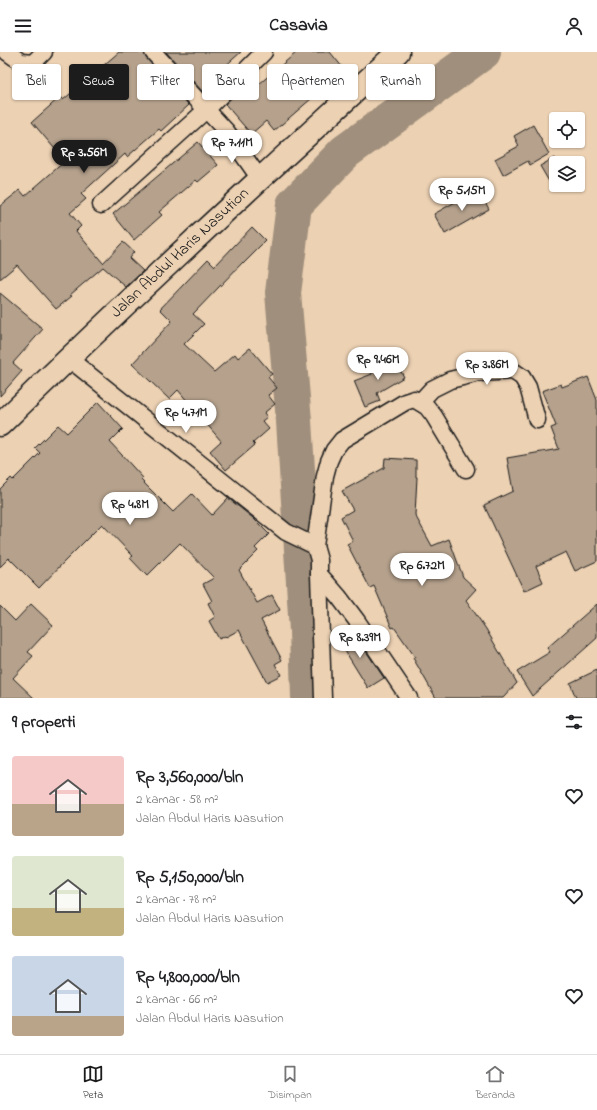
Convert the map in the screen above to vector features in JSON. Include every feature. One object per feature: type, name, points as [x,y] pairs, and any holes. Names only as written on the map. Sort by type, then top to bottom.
[{"type":"main road","name":"Jalan Abdul Haris Nasution","points":[[0,425],[68,358],[398,52]]},
{"type":"street","points":[[7,52],[21,62],[33,64],[44,52]]},
{"type":"street","points":[[154,52],[227,132],[260,179]]},
{"type":"street","points":[[101,204],[206,110],[264,52]]},
{"type":"street","points":[[68,358],[286,532],[311,544],[319,560],[323,698]]},
{"type":"street","points":[[420,402],[432,389],[450,380],[479,373],[513,371],[522,377],[528,387],[537,420]]},
{"type":"street","points":[[311,544],[325,476],[334,450],[342,440],[405,402],[414,399],[427,407],[466,469]]},
{"type":"street","points":[[319,574],[340,597],[357,620],[409,698]]},
{"type":"building","points":[[119,52],[144,52],[146,58],[151,64],[137,64],[137,100],[184,100],[189,105],[161,131],[159,129],[127,157],[125,154],[81,194],[86,199],[70,213],[81,226],[76,231],[103,263],[123,242],[134,252],[129,258],[143,271],[126,287],[103,267],[56,309],[17,265],[0,279],[0,206],[20,190],[25,196],[65,161],[32,122],[57,100],[61,100],[61,98],[63,100],[69,95],[69,100],[129,100],[129,64],[105,64]]},
{"type":"building","points":[[166,52],[241,52],[228,64],[202,64],[202,91],[194,82],[194,64],[177,64]]},
{"type":"building","points":[[297,52],[330,52],[340,64],[283,64]]},
{"type":"building","points":[[267,77],[267,100],[310,100],[274,131],[266,121],[251,134],[225,104],[229,100],[259,100],[259,84]]},
{"type":"building","points":[[533,125],[549,154],[530,165],[528,161],[503,175],[495,159],[519,146],[514,136]]},
{"type":"building","points":[[198,142],[218,165],[198,182],[196,180],[159,212],[162,215],[134,240],[113,214]]},
{"type":"building","points":[[549,161],[549,181],[540,166]]},
{"type":"building","points":[[478,189],[489,209],[445,234],[434,214]]},
{"type":"building","points":[[252,227],[266,241],[244,263],[243,262],[193,314],[204,324],[184,344],[214,372],[235,354],[238,358],[250,348],[272,374],[268,377],[277,388],[268,395],[275,404],[264,413],[267,417],[262,421],[269,429],[253,443],[255,445],[226,470],[210,451],[221,441],[178,390],[169,399],[132,364],[172,321],[160,309],[208,259],[215,266]]},
{"type":"building","points":[[0,293],[43,329],[13,363],[22,371],[0,396]]},
{"type":"building","points":[[393,357],[404,377],[377,393],[380,401],[365,407],[354,381],[372,374],[370,370]]},
{"type":"building","points":[[588,377],[597,400],[597,561],[575,571],[566,552],[536,566],[543,582],[524,591],[484,505],[513,491],[507,458],[559,449],[551,428],[556,426],[542,391],[561,384],[562,387]]},
{"type":"building","points":[[98,402],[123,429],[110,442],[143,478],[141,480],[173,512],[192,494],[212,515],[228,498],[253,518],[269,534],[255,548],[258,551],[239,570],[257,603],[272,595],[280,610],[261,620],[282,660],[275,664],[281,675],[267,682],[239,630],[219,639],[209,621],[215,617],[208,603],[212,601],[203,584],[214,578],[180,543],[147,576],[130,558],[133,556],[102,524],[39,588],[9,558],[0,567],[0,489],[11,478],[13,480],[40,453],[35,448],[58,425],[67,433]]},
{"type":"building","points":[[385,458],[416,460],[417,477],[415,515],[432,546],[449,539],[463,577],[476,589],[466,600],[486,629],[517,683],[503,698],[436,698],[413,658],[415,657],[394,627],[392,628],[374,586],[370,588],[347,544],[353,541],[341,517],[353,510],[342,491],[384,468]]},
{"type":"building","points":[[31,604],[53,625],[28,652],[33,656],[13,678],[34,698],[0,698],[0,606],[15,621]]},
{"type":"building","points":[[597,604],[597,638],[532,696],[517,672],[550,652],[547,648]]},
{"type":"building","points":[[351,629],[384,678],[368,688],[337,638]]},
{"type":"building","points":[[597,670],[597,698],[576,698],[570,683]]},
{"type":"waterway","points":[[309,698],[307,631],[294,421],[283,293],[294,205],[345,152],[483,52]]}]
